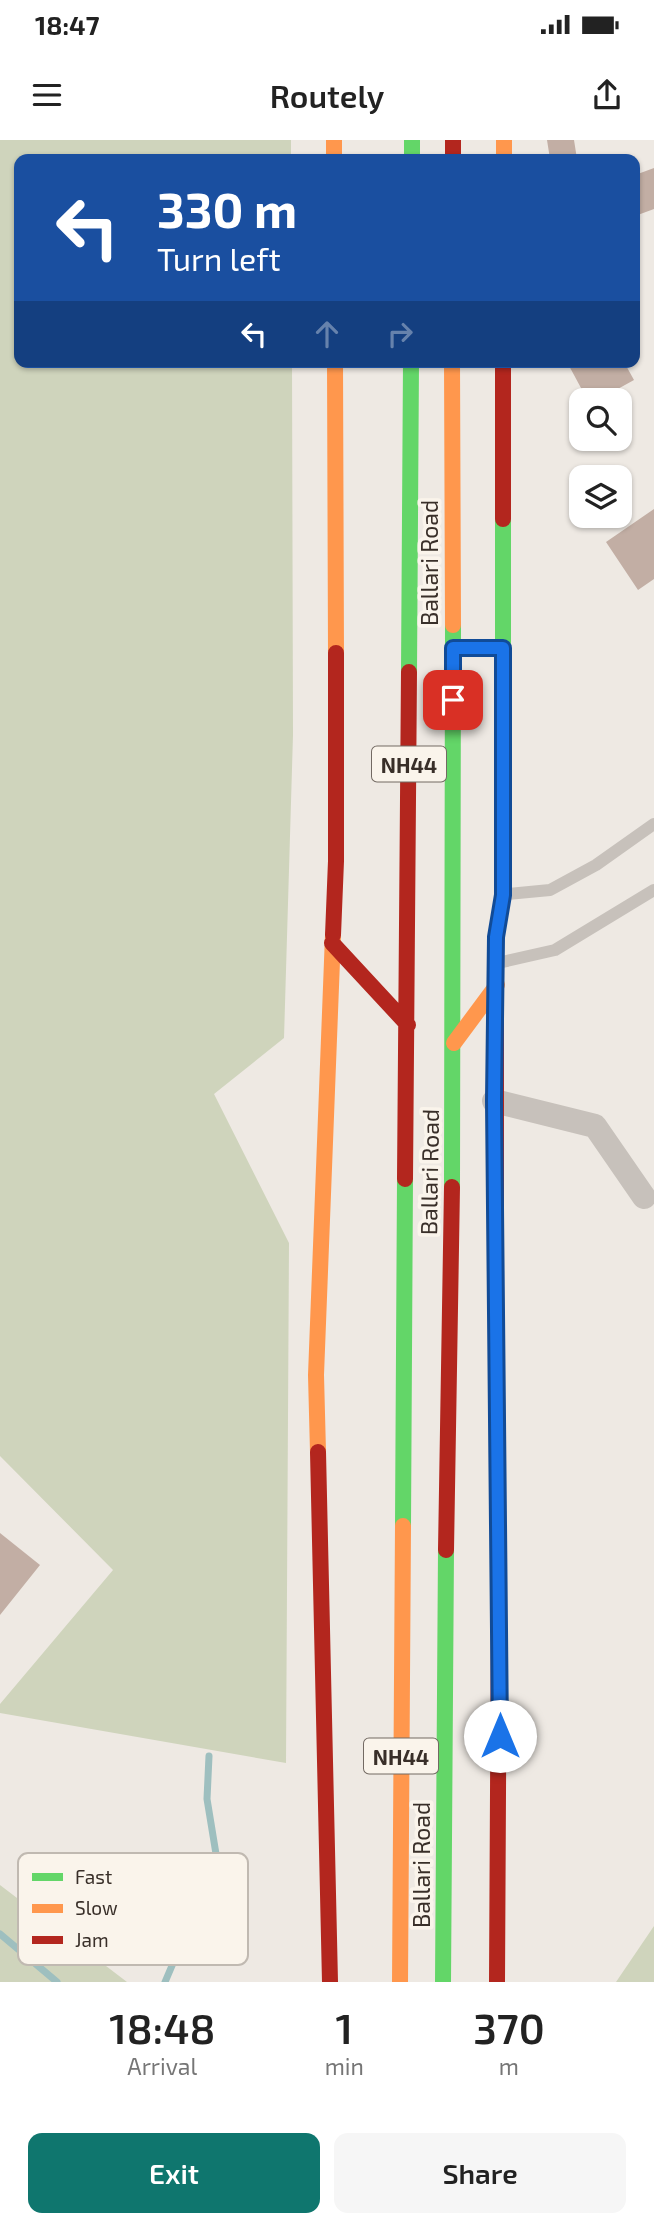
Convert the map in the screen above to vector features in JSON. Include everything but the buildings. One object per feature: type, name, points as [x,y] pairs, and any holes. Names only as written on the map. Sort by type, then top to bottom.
[{"type":"main road","points":[[330,1982],[316,1375],[335,861],[335,368]]},
{"type":"main road","name":"Ballari Road","points":[[400,1982],[411,368]]},
{"type":"main road","name":"Ballari Road","points":[[443,1982],[454,1043],[452,368]]},
{"type":"main road","points":[[497,1982],[500,1684],[494,1101],[496,937],[503,895],[503,368]]},
{"type":"main road","points":[[453,648],[503,648]]},
{"type":"main road","points":[[332,943],[408,1025]]},
{"type":"main road","points":[[454,1043],[497,985]]},
{"type":"street","points":[[494,1101],[595,1126],[644,1197]]},
{"type":"lane","points":[[503,895],[550,890],[597,865],[654,824]]},
{"type":"lane","points":[[495,963],[555,950],[654,890]]},
{"type":"green space","points":[[0,140],[291,140],[291,154],[14,154],[14,368],[292,368],[293,735],[284,1038],[214,1094],[289,1243],[286,1763],[0,1713],[0,1704],[113,1570],[0,1456]]},
{"type":"green space","points":[[0,1885],[18,1899],[18,1965],[105,1965],[127,1982],[0,1982]]},
{"type":"green space","points":[[654,1926],[654,1982],[616,1982]]},
{"type":"waterway","points":[[209,1756],[207,1799],[216,1853]]},
{"type":"waterway","points":[[0,1934],[18,1949]]},
{"type":"waterway","points":[[37,1965],[57,1982]]},
{"type":"waterway","points":[[165,1982],[172,1965]]},
{"type":"traffic: fast","points":[[412,140],[412,154]]},
{"type":"traffic: fast","points":[[409,672],[411,368]]},
{"type":"traffic: fast","points":[[503,519],[503,812]]},
{"type":"traffic: fast","points":[[452,1187],[453,625]]},
{"type":"traffic: fast","points":[[453,648],[503,647]]},
{"type":"traffic: fast","points":[[403,1526],[405,1179]]},
{"type":"traffic: fast","points":[[443,1982],[446,1550]]},
{"type":"traffic: slow","points":[[334,140],[334,154]]},
{"type":"traffic: slow","points":[[504,140],[504,154]]},
{"type":"traffic: slow","points":[[335,368],[336,653]]},
{"type":"traffic: slow","points":[[452,368],[453,625]]},
{"type":"traffic: slow","points":[[318,1452],[316,1375],[333,935]]},
{"type":"traffic: slow","points":[[454,1043],[497,985]]},
{"type":"traffic: slow","points":[[496,1285],[499,1603]]},
{"type":"traffic: slow","points":[[400,1982],[403,1526]]},
{"type":"traffic: jam","points":[[453,140],[453,154]]},
{"type":"traffic: jam","points":[[503,368],[503,519]]},
{"type":"traffic: jam","points":[[333,935],[336,861],[336,653]]},
{"type":"traffic: jam","points":[[405,1179],[409,672]]},
{"type":"traffic: jam","points":[[496,1285],[496,937],[503,895],[503,812]]},
{"type":"traffic: jam","points":[[332,943],[408,1025]]},
{"type":"traffic: jam","points":[[446,1550],[452,1187]]},
{"type":"traffic: jam","points":[[318,1452],[330,1982]]},
{"type":"traffic: jam","points":[[497,1982],[499,1603]]},
{"type":"route","points":[[453,700],[453,648],[503,648],[503,895],[496,937],[494,1101],[500,1736]]}]
